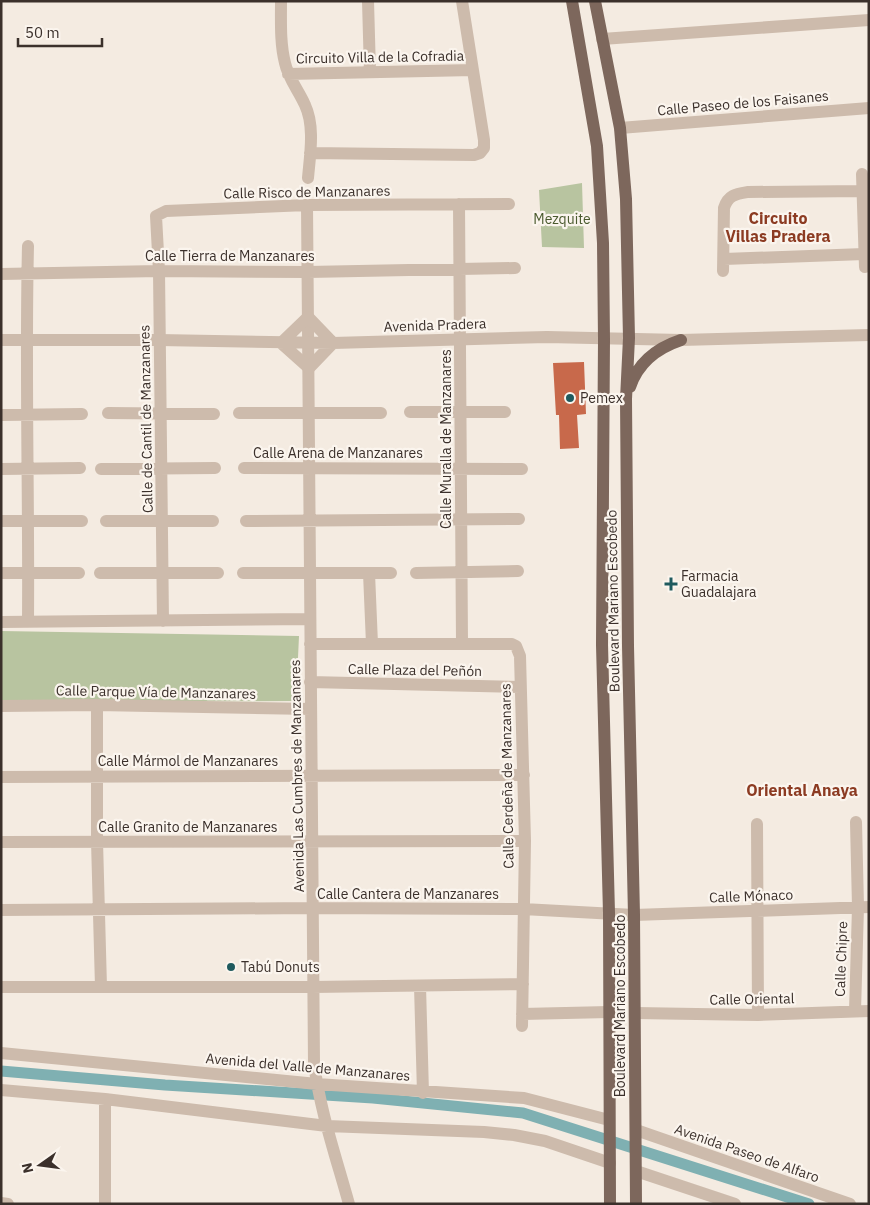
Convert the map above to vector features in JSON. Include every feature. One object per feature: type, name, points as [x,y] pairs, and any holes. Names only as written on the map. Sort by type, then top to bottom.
[{"type":"main road","name":"Boulevard Mariano Escobedo","points":[[572,1],[600,172],[604,339],[602,645],[609,913],[610,1204]]},
{"type":"main road","name":"Boulevard Mariano Escobedo","points":[[595,1],[620,128],[626,199],[629,338],[626,399],[628,646],[634,915],[636,1204]]},
{"type":"main road","points":[[626,399],[639,367],[662,348],[681,340]]},
{"type":"street","points":[[281,1],[282,53],[288,74],[306,107],[309,118],[310,153],[308,178]]},
{"type":"street","points":[[368,1],[370,72]]},
{"type":"street","points":[[310,153],[474,155],[480,153],[484,148],[484,140],[462,1]]},
{"type":"street","points":[[602,40],[869,20]]},
{"type":"street","name":"Circuito Villa de la Cofradia","points":[[288,74],[473,70]]},
{"type":"street","name":"Calle Paseo de los Faisanes","points":[[620,128],[869,108]]},
{"type":"street","points":[[862,174],[866,227],[864,267]]},
{"type":"street","points":[[863,191],[748,192],[731,196],[726,201],[724,208],[724,265],[864,254]]},
{"type":"street","name":"Calle Muralla de Manzanares","points":[[459,204],[462,643]]},
{"type":"street","name":"Calle Risco de Manzanares","points":[[156,216],[166,211],[307,206],[509,204]]},
{"type":"street","name":"Avenida Las Cumbres de Manzanares","points":[[307,206],[311,521],[310,776],[314,1063],[317,1086],[349,1204]]},
{"type":"street","name":"Calle de Cantil de Manzanares","points":[[156,216],[159,271],[163,621]]},
{"type":"street","points":[[28,246],[26,416],[29,521],[28,621]]},
{"type":"street","name":"Calle Tierra de Manzanares","points":[[1,274],[159,271],[308,272],[515,268]]},
{"type":"street","points":[[308,317],[333,343],[309,368],[281,343],[308,317]]},
{"type":"street","name":"Avenida Pradera","points":[[1,340],[333,343],[547,337],[681,340],[869,335]]},
{"type":"street","points":[[410,412],[505,412]]},
{"type":"street","points":[[108,413],[214,414]]},
{"type":"street","points":[[240,413],[381,413]]},
{"type":"street","points":[[1,415],[82,414]]},
{"type":"street","points":[[1,469],[80,468]]},
{"type":"street","points":[[101,469],[162,470],[215,468]]},
{"type":"street","name":"Calle Arena de Manzanares","points":[[244,468],[522,469]]},
{"type":"street","points":[[246,521],[519,518]]},
{"type":"street","points":[[1,521],[82,521]]},
{"type":"street","points":[[106,521],[213,521]]},
{"type":"street","points":[[416,573],[518,571]]},
{"type":"street","points":[[1,573],[80,572]]},
{"type":"street","points":[[100,573],[218,572]]},
{"type":"street","points":[[243,573],[391,573]]},
{"type":"street","points":[[369,573],[372,644]]},
{"type":"street","points":[[1,622],[310,619]]},
{"type":"street","name":"Calle Plaza del Peñón","points":[[310,644],[462,643],[512,644],[516,646]]},
{"type":"street","name":"Calle Cerdeña de Manzanares","points":[[516,646],[520,656],[524,775],[525,841],[522,1020],[610,1012]]},
{"type":"street","name":"Calle Plaza del Peñón","points":[[310,682],[520,687]]},
{"type":"street","points":[[97,705],[100,987]]},
{"type":"street","name":"Calle Parque Vía de Manzanares","points":[[1,706],[97,705],[311,709]]},
{"type":"street","name":"Calle Mármol de Manzanares","points":[[1,777],[524,775]]},
{"type":"street","name":"Calle Chipre","points":[[855,1011],[863,907],[856,822]]},
{"type":"street","points":[[758,824],[758,1015]]},
{"type":"street","name":"Calle Granito de Manzanares","points":[[1,842],[525,841]]},
{"type":"street","name":"Calle Mónaco","points":[[634,915],[863,907]]},
{"type":"street","name":"Calle Cantera de Manzanares","points":[[1,910],[523,909],[634,915]]},
{"type":"street","points":[[1,987],[312,987],[523,984]]},
{"type":"street","points":[[420,986],[423,1092]]},
{"type":"street","name":"Calle Oriental","points":[[635,1014],[758,1015],[869,1011]]},
{"type":"street","name":"Avenida del Valle de Manzanares","points":[[1,1053],[317,1086],[524,1098],[609,1125]]},
{"type":"street","points":[[1,1090],[326,1122],[514,1134],[610,1159]]},
{"type":"street","points":[[105,1099],[105,1204]]},
{"type":"street","name":"Avenida Paseo de Alfaro","points":[[636,1133],[850,1204]]},
{"type":"street","points":[[636,1167],[735,1204]]},
{"type":"street","points":[[2,1203],[8,1204]]},
{"type":"green space","name":"Mezquite","points":[[582,183],[584,248],[542,247],[539,190]]},
{"type":"green space","points":[[1,631],[299,636],[296,701],[1,702]]},
{"type":"building","name":"Pemex","points":[[584,362],[586,414],[577,415],[579,448],[560,449],[559,415],[556,415],[553,363]]},
{"type":"waterway","points":[[1,1071],[165,1085],[373,1098],[523,1113],[809,1204]]},
{"type":"place","name":"Pemex","points":[[570,398]]},
{"type":"place","name":"Farmacia Guadalajara","points":[[671,584]]},
{"type":"place","name":"Tabú Donuts","points":[[231,967]]},
{"type":"district","name":"Circuito Villas Pradera","points":[[778,227]]},
{"type":"district","name":"Oriental Anaya","points":[[802,790]]}]
